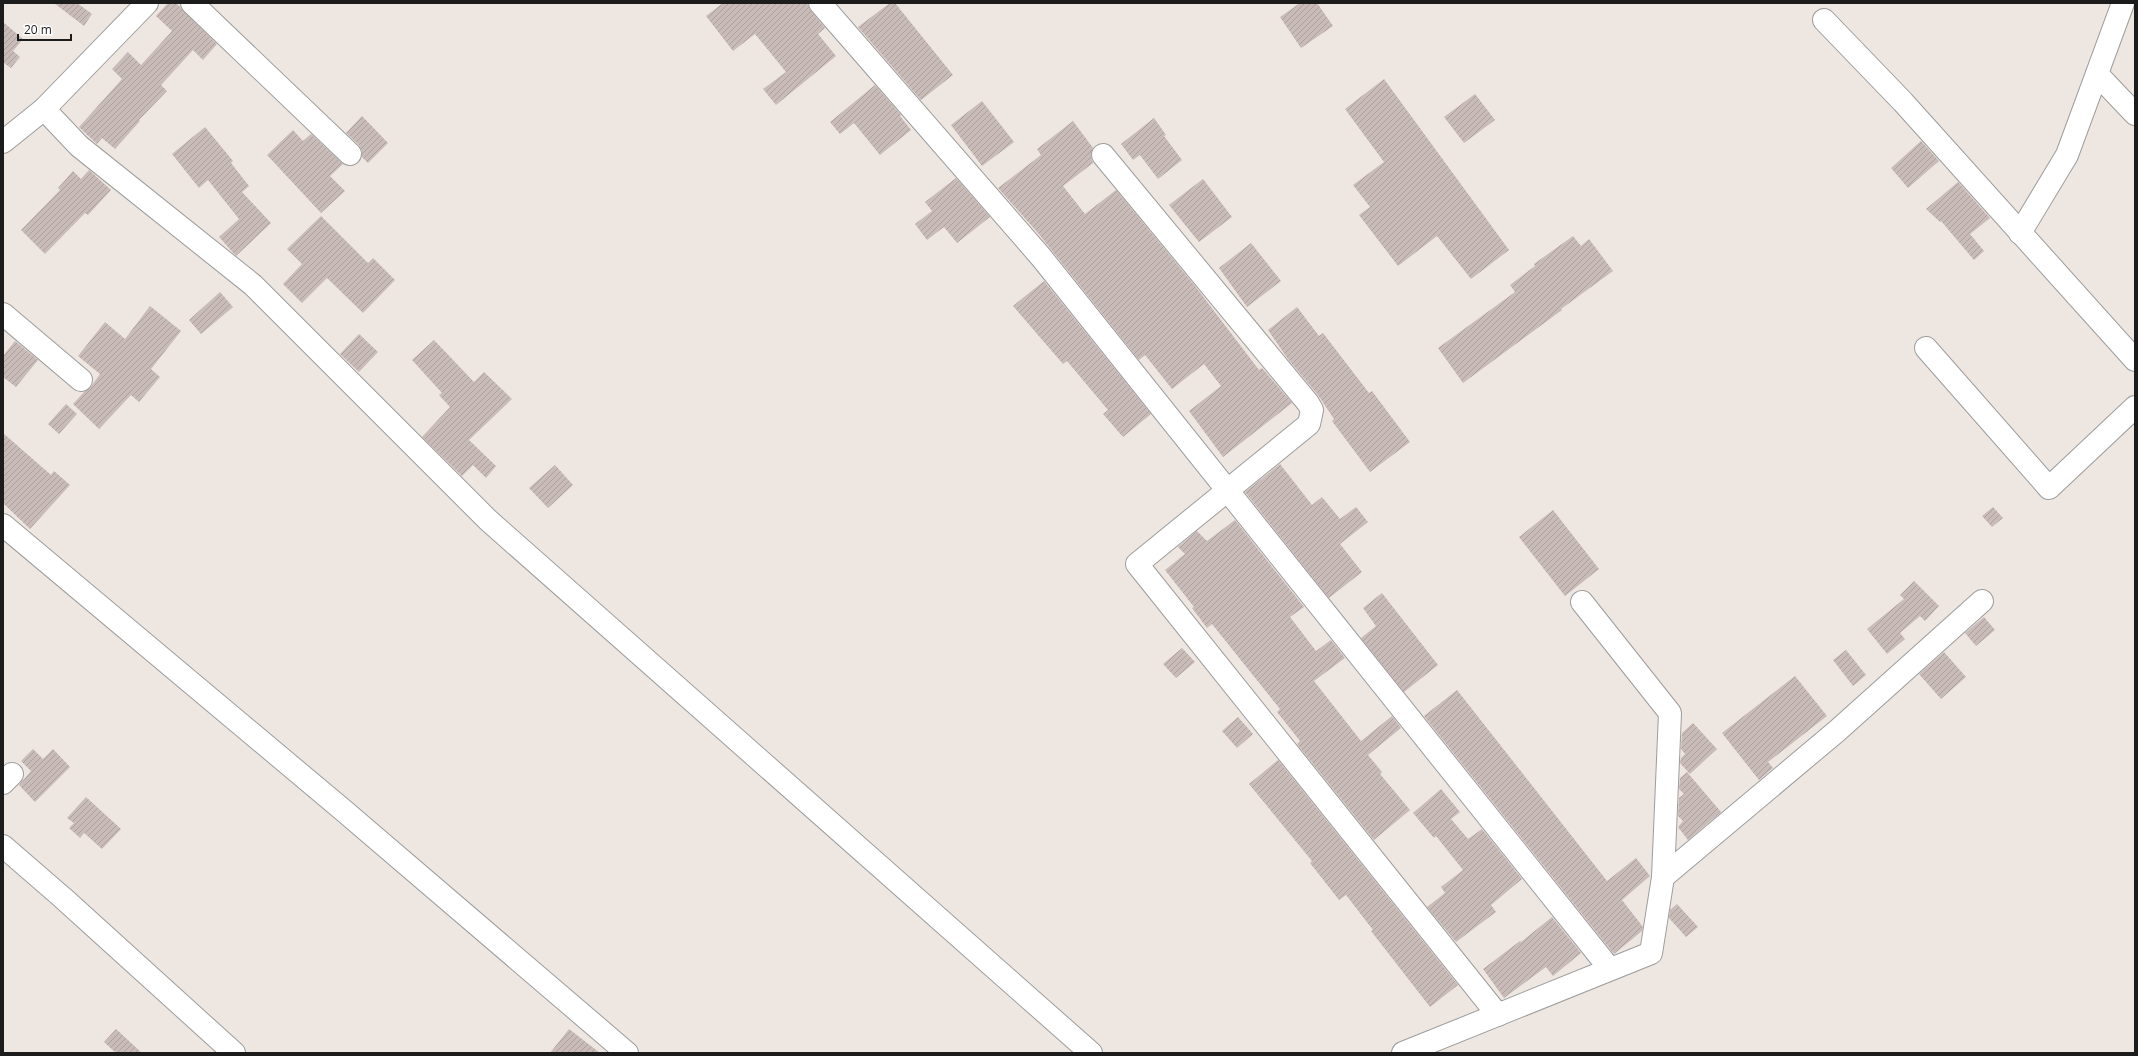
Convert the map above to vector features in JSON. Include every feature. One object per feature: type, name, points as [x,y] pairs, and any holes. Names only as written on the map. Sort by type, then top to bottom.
[{"type":"street","points":[[3,142],[44,109],[147,3]]},
{"type":"street","points":[[192,3],[350,154]]},
{"type":"street","points":[[820,3],[1041,257],[1610,969]]},
{"type":"street","points":[[2020,233],[2067,155],[2123,3]]},
{"type":"street","points":[[1824,20],[1904,102],[2135,360]]},
{"type":"street","points":[[2097,74],[2135,114]]},
{"type":"street","points":[[44,109],[78,146],[253,285],[488,520],[1091,1053]]},
{"type":"street","points":[[1103,155],[1308,403],[1312,410],[1309,424],[1227,489],[1137,564],[1498,1015]]},
{"type":"street","points":[[3,314],[81,380]]},
{"type":"street","points":[[1926,348],[2049,488],[2135,407]]},
{"type":"street","points":[[3,525],[337,804],[627,1053]]},
{"type":"street","points":[[1663,877],[1837,731],[1982,601]]},
{"type":"street","points":[[1403,1053],[1651,953],[1663,877],[1670,713],[1582,602]]},
{"type":"street","points":[[3,846],[63,898],[234,1053]]},
{"type":"building","points":[[54,3],[77,3],[92,14],[84,26]]},
{"type":"building","points":[[168,3],[176,3],[217,44],[203,60],[193,50],[161,85],[167,91],[139,120],[140,121],[115,149],[102,138],[97,144],[79,127],[122,79],[112,69],[128,52],[141,65],[172,31],[156,16]]},
{"type":"building","points":[[723,3],[807,3],[811,11],[825,28],[818,34],[836,56],[776,105],[763,89],[786,72],[755,34],[733,51],[706,16]]},
{"type":"building","points":[[890,3],[895,3],[953,75],[921,100],[858,27]]},
{"type":"building","points":[[1300,3],[1317,3],[1333,26],[1301,48],[1280,17]]},
{"type":"building","points":[[3,22],[23,39],[13,51],[20,57],[11,68],[4,63],[3,64]]},
{"type":"building","points":[[1384,79],[1509,250],[1471,279],[1437,236],[1398,266],[1359,215],[1370,207],[1353,185],[1384,162],[1345,109]]},
{"type":"building","points":[[875,85],[901,115],[900,116],[911,130],[880,155],[854,123],[840,134],[830,122]]},
{"type":"building","points":[[1475,94],[1495,120],[1464,143],[1444,117]]},
{"type":"building","points":[[982,101],[1014,142],[982,166],[951,125]]},
{"type":"building","points":[[362,116],[388,143],[368,163],[362,157],[362,151],[359,145],[346,133]]},
{"type":"building","points":[[1154,118],[1166,135],[1164,136],[1182,160],[1158,179],[1140,155],[1133,160],[1121,144]]},
{"type":"building","points":[[1073,121],[1093,148],[1091,157],[1093,163],[1063,186],[1085,214],[1116,190],[1195,286],[1259,370],[1262,368],[1292,403],[1223,457],[1189,411],[1221,386],[1204,364],[1172,389],[1145,355],[1139,360],[1038,233],[998,188],[1041,155],[1037,149]]},
{"type":"building","points":[[205,127],[233,161],[231,163],[249,186],[242,192],[271,223],[236,256],[219,237],[239,219],[208,180],[199,188],[172,154]]},
{"type":"building","points":[[293,130],[303,141],[311,134],[343,164],[330,176],[345,191],[321,213],[267,155]]},
{"type":"building","points":[[1921,141],[1939,161],[1908,188],[1891,168]]},
{"type":"building","points":[[89,170],[111,190],[88,215],[85,213],[45,254],[21,230],[60,190],[58,188],[73,171],[81,179]]},
{"type":"building","points":[[956,178],[990,217],[957,243],[944,227],[927,240],[915,224],[932,211],[925,202]]},
{"type":"building","points":[[1203,179],[1232,217],[1199,242],[1169,205]]},
{"type":"building","points":[[1958,182],[1990,218],[1970,234],[1984,251],[1974,260],[1941,221],[1940,222],[1926,209]]},
{"type":"building","points":[[321,216],[368,263],[373,258],[395,280],[363,313],[327,278],[302,303],[283,284],[302,264],[287,249]]},
{"type":"building","points":[[1573,236],[1581,246],[1589,239],[1613,271],[1463,383],[1438,348],[1515,292],[1510,285],[1535,266],[1534,264]]},
{"type":"building","points":[[1251,243],[1281,281],[1247,307],[1219,268]]},
{"type":"building","points":[[1044,281],[1151,414],[1123,437],[1103,414],[1108,410],[1067,361],[1063,364],[1013,306]]},
{"type":"building","points":[[220,292],[233,307],[201,334],[189,320]]},
{"type":"building","points":[[150,306],[181,331],[151,369],[160,377],[139,402],[131,395],[99,429],[73,404],[90,388],[100,374],[78,356],[105,322],[125,339]]},
{"type":"building","points":[[1297,307],[1319,336],[1323,333],[1369,393],[1372,391],[1410,442],[1370,472],[1332,421],[1334,419],[1318,395],[1288,359],[1268,330]]},
{"type":"building","points":[[359,334],[378,352],[359,372],[340,354]]},
{"type":"building","points":[[434,340],[474,382],[484,372],[512,399],[469,440],[496,466],[486,478],[473,465],[462,476],[422,437],[450,407],[439,395],[442,393],[412,360]]},
{"type":"building","points":[[15,341],[38,360],[16,387],[3,377],[3,356]]},
{"type":"building","points":[[66,404],[77,414],[59,434],[48,424]]},
{"type":"building","points":[[3,433],[51,475],[54,471],[70,485],[30,529],[3,503]]},
{"type":"building","points":[[1280,464],[1312,505],[1322,497],[1340,519],[1356,507],[1368,522],[1340,544],[1362,572],[1329,598],[1245,492]]},
{"type":"building","points":[[555,465],[573,485],[548,508],[529,488]]},
{"type":"building","points":[[1993,507],[2003,518],[1992,527],[1982,516]]},
{"type":"building","points":[[1553,510],[1599,569],[1565,596],[1519,537]]},
{"type":"building","points":[[1235,520],[1304,607],[1290,617],[1316,651],[1331,640],[1345,658],[1314,681],[1361,741],[1392,716],[1401,728],[1368,755],[1382,772],[1380,774],[1410,810],[1374,840],[1297,744],[1300,741],[1277,712],[1280,709],[1212,624],[1207,628],[1192,608],[1194,607],[1165,570],[1185,554],[1178,547],[1197,531],[1207,541]]},
{"type":"building","points":[[1914,581],[1939,606],[1925,621],[1920,616],[1900,633],[1905,639],[1887,654],[1867,629],[1904,599],[1900,595]]},
{"type":"building","points":[[1382,593],[1438,665],[1404,692],[1361,638],[1376,626],[1363,608]]},
{"type":"building","points":[[1984,617],[1995,630],[1976,646],[1965,633]]},
{"type":"building","points":[[1182,648],[1195,662],[1176,678],[1163,664]]},
{"type":"building","points":[[1846,650],[1866,675],[1853,686],[1833,660]]},
{"type":"building","points":[[1944,652],[1966,677],[1941,699],[1919,674]]},
{"type":"building","points":[[1795,676],[1827,716],[1768,762],[1773,768],[1759,780],[1722,733]]},
{"type":"building","points":[[1457,690],[1607,881],[1636,858],[1650,876],[1622,900],[1643,927],[1642,931],[1614,954],[1424,716]]},
{"type":"building","points":[[1238,717],[1253,734],[1237,748],[1222,731]]},
{"type":"building","points":[[1693,723],[1717,749],[1690,774],[1680,763],[1681,758],[1685,754],[1681,749],[1682,733]]},
{"type":"building","points":[[33,749],[43,759],[53,749],[70,767],[35,802],[19,785],[31,771],[21,761]]},
{"type":"building","points":[[1278,760],[1458,985],[1430,1007],[1371,931],[1373,930],[1346,895],[1339,900],[1310,863],[1312,861],[1249,784]]},
{"type":"building","points":[[1687,772],[1721,812],[1688,840],[1678,827],[1683,821],[1678,816],[1679,798],[1684,794],[1679,789],[1680,778]]},
{"type":"building","points":[[1441,789],[1460,812],[1451,819],[1468,839],[1482,829],[1522,879],[1491,905],[1496,912],[1456,942],[1427,907],[1445,893],[1441,887],[1463,870],[1436,836],[1434,838],[1413,813]]},
{"type":"building","points":[[86,797],[121,829],[102,849],[84,833],[80,838],[69,828],[74,823],[67,818]]},
{"type":"building","points":[[1677,904],[1698,927],[1686,937],[1669,918],[1670,910]]},
{"type":"building","points":[[1552,917],[1581,953],[1553,976],[1546,967],[1504,998],[1483,969],[1520,941],[1521,942]]},
{"type":"building","points":[[116,1029],[142,1053],[116,1053],[104,1042]]},
{"type":"building","points":[[569,1029],[600,1053],[550,1053]]}]
